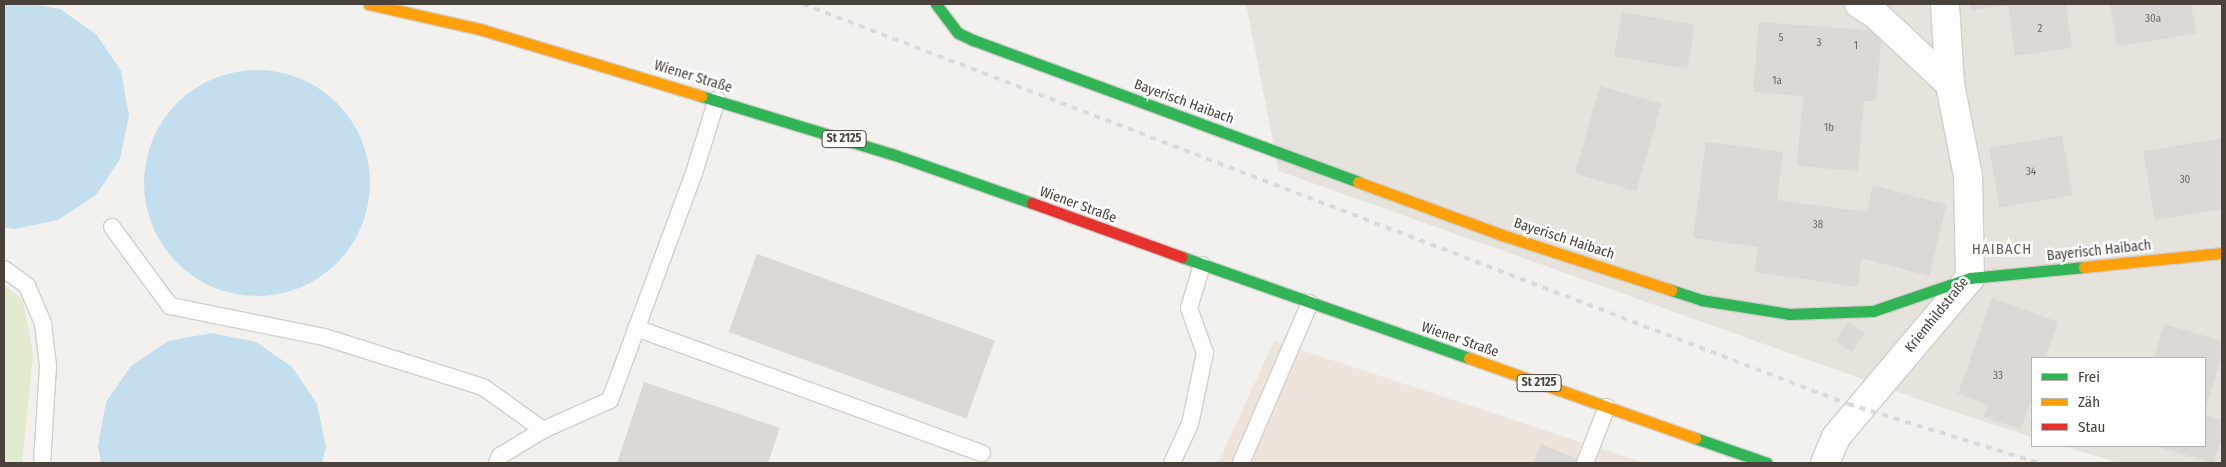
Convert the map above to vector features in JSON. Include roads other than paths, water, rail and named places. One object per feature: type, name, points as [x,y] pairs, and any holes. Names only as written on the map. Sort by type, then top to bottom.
[{"type":"main road","name":"Wiener Straße","points":[[369,4],[483,30],[892,154],[1767,463]]},
{"type":"main road","name":"Bayerisch Haibach","points":[[936,4],[958,33],[972,40],[1502,235],[1701,300],[1789,314],[1873,311],[1970,278],[2222,253]]},
{"type":"street","points":[[1859,4],[1875,14],[1950,84]]},
{"type":"street","name":"Kriemhildstraße","points":[[1825,463],[1836,437],[1970,278],[1968,176],[1950,84],[1945,4]]},
{"type":"lane","points":[[497,463],[500,456],[543,430],[610,400],[694,173],[717,100]]},
{"type":"lane","points":[[112,228],[170,306],[324,337],[483,387],[543,430]]},
{"type":"lane","points":[[1172,463],[1190,424],[1205,352],[1189,308],[1202,265]]},
{"type":"lane","points":[[4,269],[27,286],[43,323],[48,366],[42,463]]},
{"type":"lane","points":[[1241,463],[1310,303]]},
{"type":"lane","points":[[636,328],[982,453]]},
{"type":"lane","points":[[1585,463],[1607,407]]},
{"type":"water","points":[[4,4],[32,4],[60,9],[96,34],[121,71],[129,115],[120,159],[96,195],[58,220],[15,229],[4,227]]},
{"type":"water","points":[[257,70],[290,75],[300,79],[320,89],[337,103],[351,120],[361,140],[365,150],[370,183],[365,216],[361,226],[351,246],[337,263],[320,277],[300,287],[290,291],[257,296],[224,291],[214,287],[194,277],[177,263],[163,246],[153,226],[149,216],[144,183],[149,150],[153,140],[163,120],[177,103],[194,89],[214,79],[224,75]]},
{"type":"water","points":[[212,333],[256,342],[292,367],[317,404],[326,447],[322,463],[101,463],[98,446],[106,402],[131,366],[168,341]]},
{"type":"railway","points":[[803,4],[1848,404],[2040,463]]},
{"type":"district","name":"HAIBACH","points":[[2002,250]]}]
